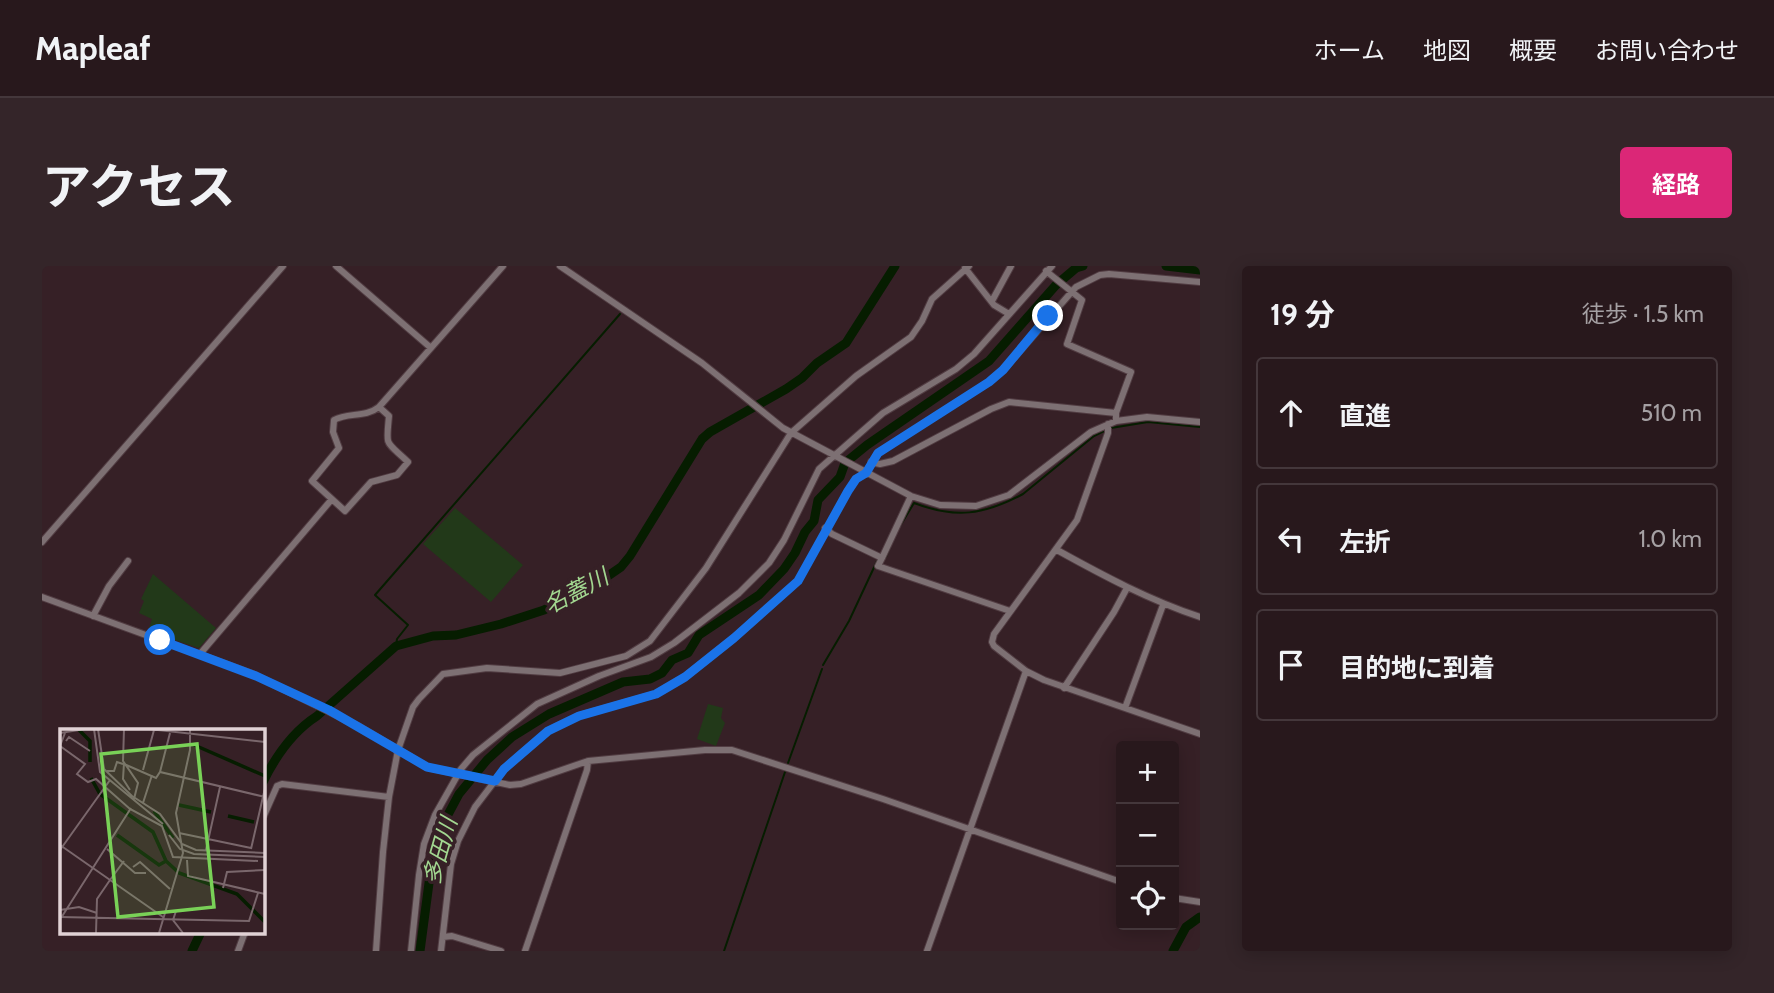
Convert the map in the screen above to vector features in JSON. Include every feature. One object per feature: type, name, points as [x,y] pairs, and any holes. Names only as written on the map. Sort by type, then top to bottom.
[{"type":"street","points":[[42,542],[283,266]]},
{"type":"street","points":[[336,266],[431,348]]},
{"type":"street","points":[[379,407],[389,416],[387,442],[408,462],[397,475],[371,482],[347,510],[312,481],[338,450],[333,432],[334,420],[340,416],[368,414],[379,407],[503,266]]},
{"type":"street","points":[[560,266],[702,363],[791,433],[912,496],[940,505],[976,506],[998,500],[1021,487],[1091,432],[1111,423],[1147,417],[1200,422]]},
{"type":"street","points":[[992,301],[1011,266]]},
{"type":"street","points":[[376,951],[389,797],[398,750],[415,704],[443,674],[487,668],[560,673],[626,656],[650,641],[706,568],[791,433],[856,376],[911,337],[932,299],[966,267],[992,301],[1009,314]]},
{"type":"street","points":[[411,951],[424,844],[435,815],[473,755],[537,704],[599,676],[651,657],[674,643],[739,593],[769,564],[820,469],[883,413],[966,362],[1049,270],[1082,303],[1067,337],[1067,344],[1131,372],[1077,520],[1010,611],[994,634],[992,642],[1026,671],[1064,688],[1200,734]]},
{"type":"street","points":[[441,951],[450,875],[458,841],[475,807],[504,769],[548,731],[579,716],[656,694],[685,677],[791,590],[848,491],[878,453],[989,382],[1012,361],[1048,316],[1076,287],[1088,280],[1109,274],[1200,282]]},
{"type":"street","points":[[872,462],[880,464],[893,461],[1009,402],[1111,423]]},
{"type":"street","points":[[912,496],[878,566],[1010,611]]},
{"type":"street","points":[[200,654],[332,499]]},
{"type":"street","points":[[825,528],[882,558]]},
{"type":"street","points":[[1057,550],[1163,605],[1200,617]]},
{"type":"street","points":[[93,616],[109,586],[128,561]]},
{"type":"street","points":[[1064,688],[1127,588]]},
{"type":"street","points":[[42,597],[256,676],[329,710],[427,767],[510,785],[530,783],[588,761],[732,750],[1116,880]]},
{"type":"street","points":[[1125,708],[1163,605]]},
{"type":"street","points":[[927,951],[1026,671]]},
{"type":"street","points":[[524,951],[588,761]]},
{"type":"street","points":[[264,815],[277,786],[282,784],[389,797]]},
{"type":"street","points":[[1179,899],[1200,902]]},
{"type":"street","points":[[238,951],[245,934]]},
{"type":"street","points":[[443,937],[452,936],[501,951]]},
{"type":"green space","points":[[455,508],[523,565],[491,602],[423,544]]},
{"type":"green space","points":[[153,574],[216,628],[199,648],[148,631],[152,619],[139,613],[144,601],[141,599]]},
{"type":"green space","points":[[708,704],[723,708],[721,718],[725,723],[716,746],[697,739]]},
{"type":"waterway","name":"名蓋川","points":[[264,780],[292,737],[396,646],[433,636],[456,635],[544,610],[621,567],[702,439],[786,389],[846,343],[895,266]]},
{"type":"waterway","name":"多田川","points":[[420,951],[431,868],[443,824],[459,794],[487,760],[512,737],[549,714],[623,682],[650,679],[662,673],[672,660],[688,653],[699,635],[759,595],[795,553],[805,532],[814,521],[818,500],[840,477],[845,463],[989,361],[1056,285],[1076,268],[1083,266]]},
{"type":"waterway","name":"多田川","points":[[1166,266],[1200,270]]},
{"type":"waterway","points":[[396,646],[397,639],[408,625],[375,595],[620,314]]},
{"type":"waterway","points":[[1111,428],[1148,422],[1200,427]]},
{"type":"waterway","points":[[900,526],[914,503],[956,513],[982,510],[1009,501],[1023,494],[1094,436],[1106,430]]},
{"type":"waterway","points":[[886,557],[890,547]]},
{"type":"waterway","points":[[823,665],[849,621],[877,561]]},
{"type":"waterway","points":[[788,763],[822,669]]},
{"type":"waterway","points":[[724,951],[785,772]]},
{"type":"waterway","points":[[1173,951],[1186,927],[1200,917]]},
{"type":"waterway","name":"名蓋川","points":[[192,951],[200,934]]},
{"type":"route","points":[[160,640],[256,676],[329,710],[427,767],[495,781],[527,747],[548,731],[579,716],[656,694],[685,677],[734,638],[798,581],[825,528],[856,479],[866,473],[874,457],[989,382],[1012,361],[1048,316]]}]
